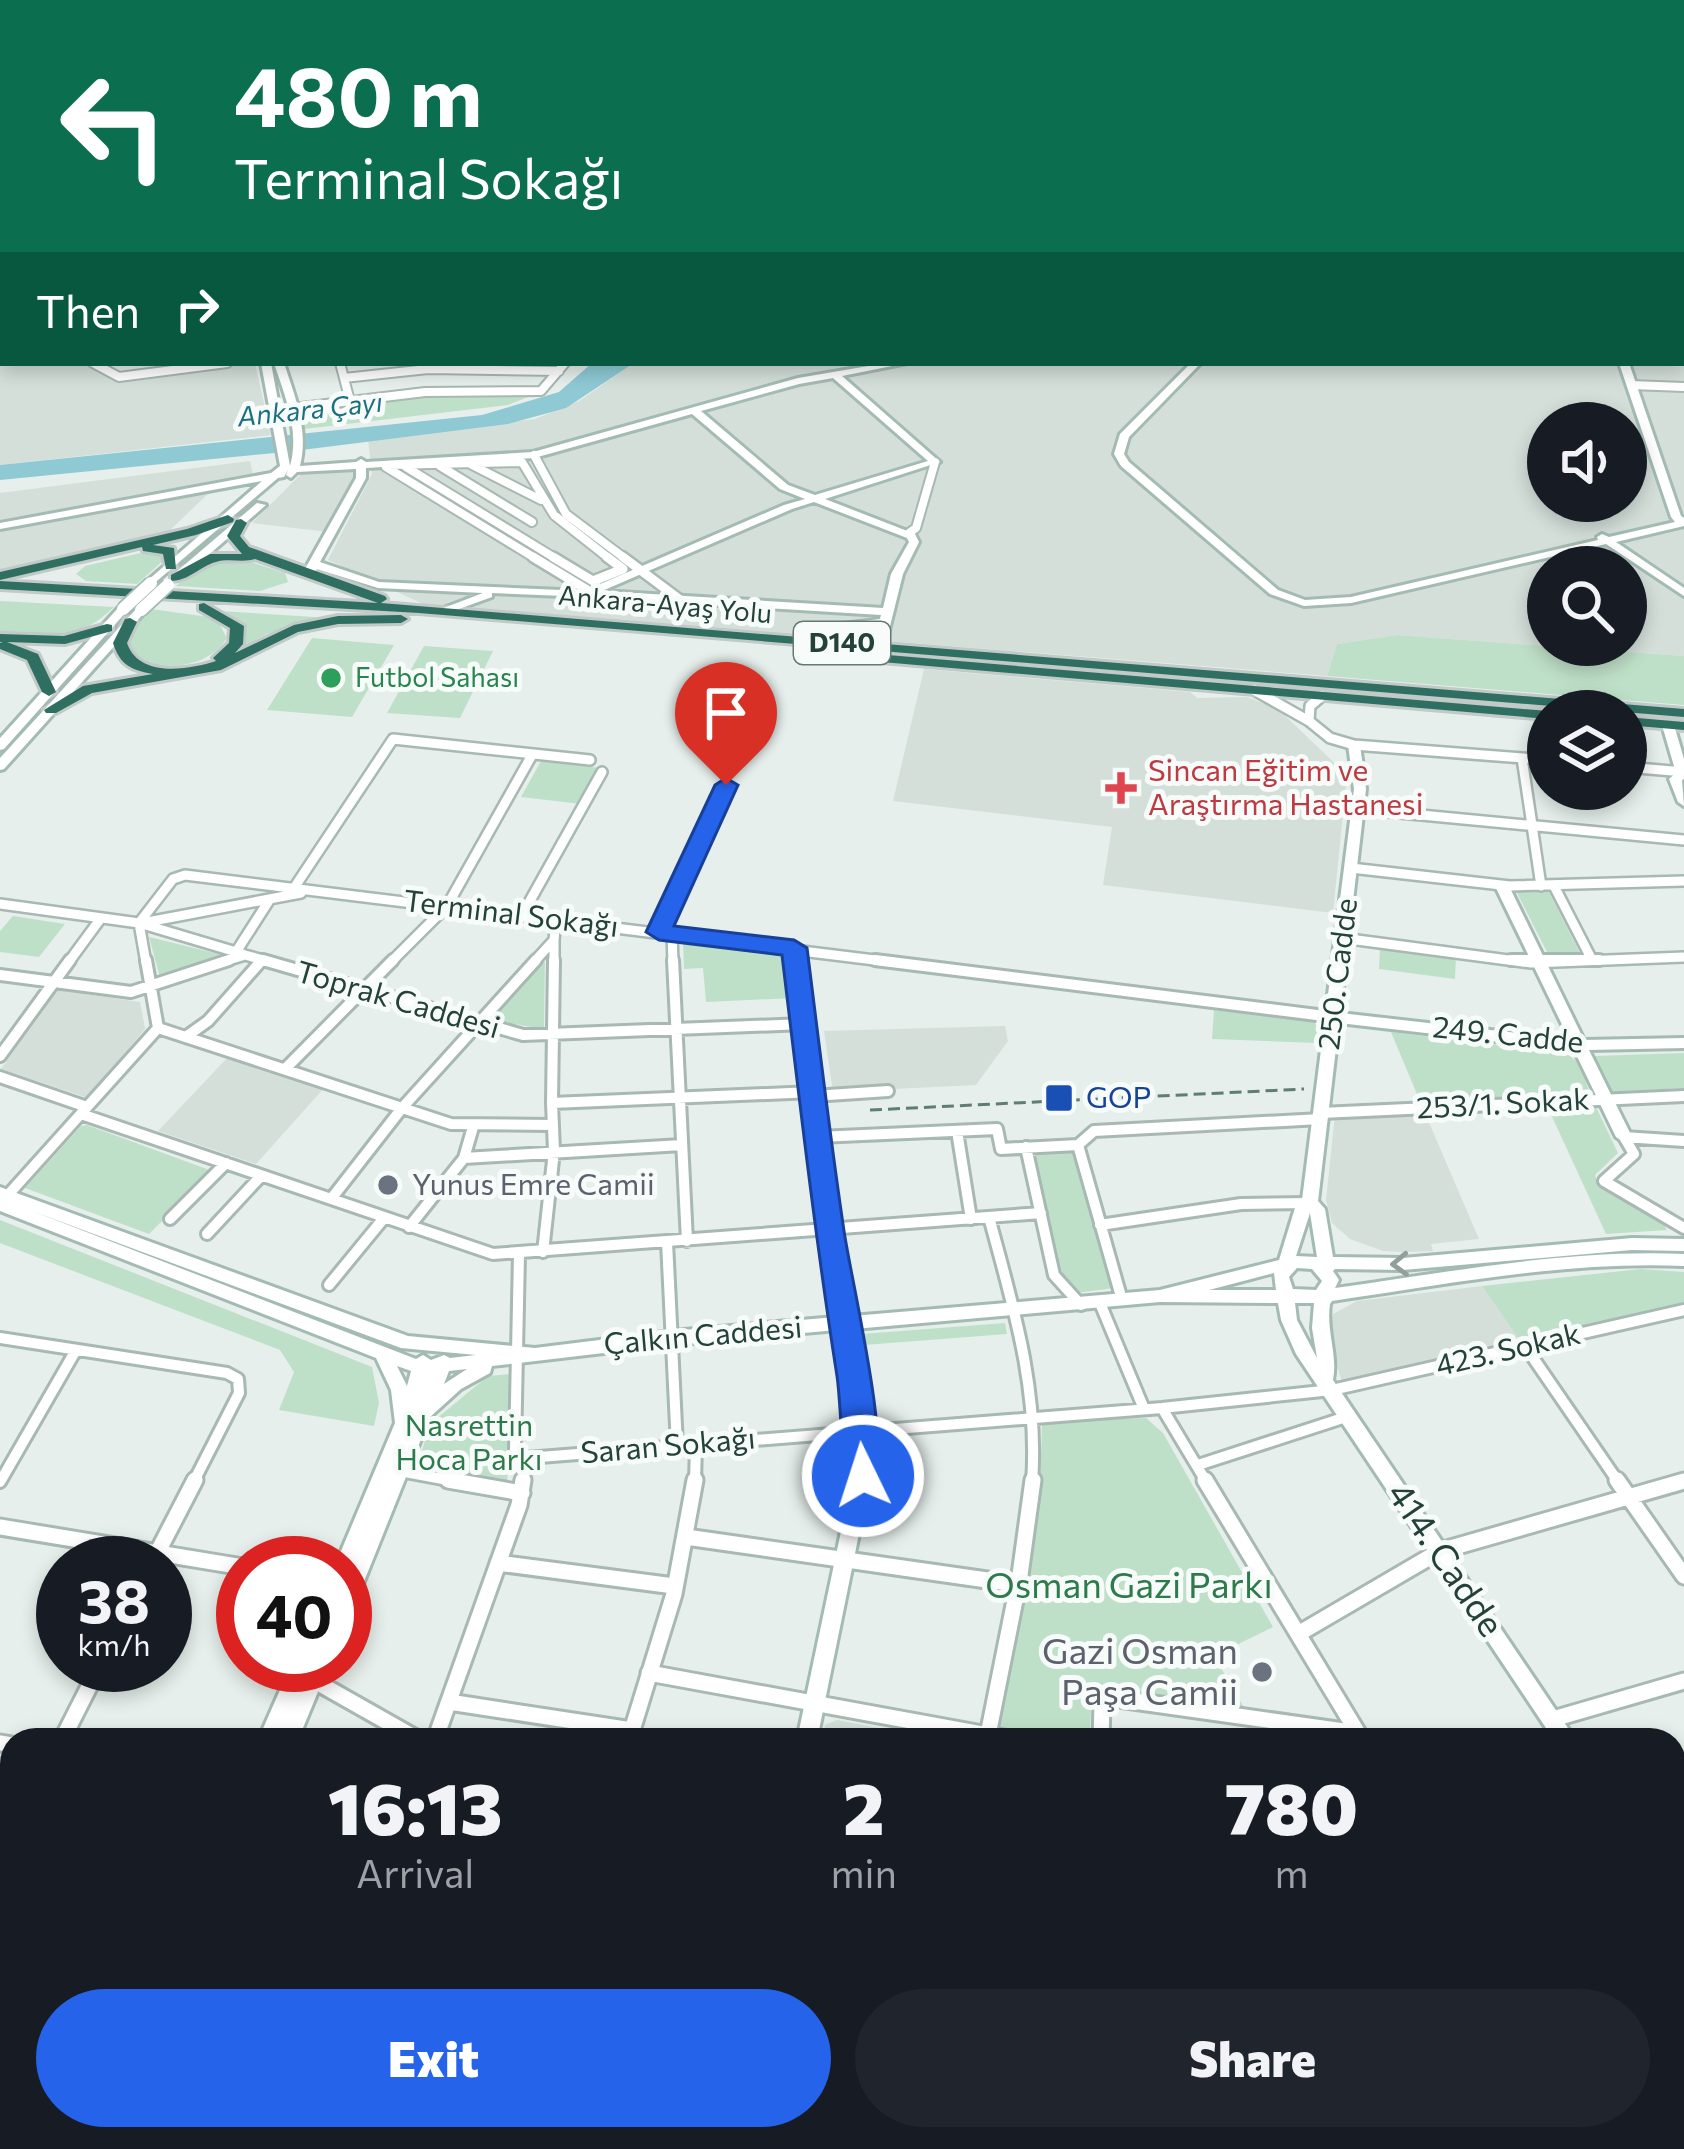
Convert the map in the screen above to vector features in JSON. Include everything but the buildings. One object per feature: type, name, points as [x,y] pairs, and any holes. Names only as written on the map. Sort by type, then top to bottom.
[{"type":"highway","points":[[237,517],[234,544],[312,568],[412,614]]},
{"type":"highway","points":[[0,580],[237,517]]},
{"type":"highway","points":[[111,590],[75,582],[71,571],[86,562],[157,548],[172,554],[172,576],[227,555],[286,568],[295,577],[292,586],[279,591],[209,601]]},
{"type":"highway","name":"Ankara-Ayaş Yolu","points":[[0,580],[209,601]]},
{"type":"highway","name":"Ankara-Ayaş Yolu","points":[[0,595],[209,601],[412,614],[1527,713]]},
{"type":"highway","points":[[131,614],[121,643],[121,653],[130,663],[164,671],[195,668],[227,653],[239,635],[209,601]]},
{"type":"highway","name":"Ankara-Ayaş Yolu","points":[[412,614],[445,611],[1684,713]]},
{"type":"highway","points":[[51,710],[88,689],[216,667],[294,629],[412,614]]},
{"type":"highway","points":[[0,642],[65,640],[106,628]]},
{"type":"highway","points":[[0,642],[33,657],[49,692]]},
{"type":"street","points":[[99,366],[119,377],[204,366]]},
{"type":"street","points":[[267,366],[281,432],[296,469]]},
{"type":"street","points":[[0,746],[106,628],[131,614],[280,475],[293,455],[298,430],[280,366]]},
{"type":"street","points":[[341,366],[350,400]]},
{"type":"street","points":[[344,378],[428,366],[562,367]]},
{"type":"street","points":[[424,392],[428,366]]},
{"type":"street","points":[[237,517],[296,469],[534,455],[834,374],[883,366]]},
{"type":"street","points":[[1193,366],[1124,436],[1119,454],[1283,598],[1320,604],[1351,600],[1602,537],[1684,593]]},
{"type":"street","points":[[1206,366],[1133,441],[1132,458],[1278,587],[1308,597],[1335,597],[1682,520],[1625,366]]},
{"type":"street","points":[[292,408],[424,392],[541,391],[562,367]]},
{"type":"street","points":[[834,374],[935,462]]},
{"type":"street","points":[[1631,385],[1684,387]]},
{"type":"street","points":[[694,410],[776,483],[810,500],[909,533],[914,542],[897,574],[878,646]]},
{"type":"street","points":[[293,455],[322,464]]},
{"type":"street","points":[[534,455],[566,514],[680,599]]},
{"type":"street","points":[[361,462],[361,478],[312,568],[378,585],[496,592],[589,589],[886,617]]},
{"type":"street","points":[[381,463],[406,467],[522,462],[554,515],[623,569],[589,589]]},
{"type":"street","points":[[589,589],[810,500],[935,462]]},
{"type":"street","points":[[909,533],[920,519],[935,462]]},
{"type":"street","points":[[381,463],[589,589]]},
{"type":"street","points":[[438,464],[532,522]]},
{"type":"street","points":[[470,464],[544,502]]},
{"type":"street","points":[[406,467],[509,531],[589,589]]},
{"type":"street","points":[[0,526],[280,475]]},
{"type":"street","points":[[237,483],[252,489],[237,517]]},
{"type":"street","points":[[509,531],[554,515]]},
{"type":"street","points":[[0,766],[131,614],[151,583],[172,576]]},
{"type":"street","points":[[445,611],[496,592]]},
{"type":"street","points":[[797,639],[801,633],[886,617]]},
{"type":"street","points":[[1254,690],[1330,738],[1354,745],[1527,758]]},
{"type":"street","points":[[1309,721],[1310,706],[1322,696]]},
{"type":"street","points":[[1676,726],[1683,772]]},
{"type":"street","points":[[294,888],[393,739],[590,760]]},
{"type":"street","name":"250. Cadde","points":[[1285,1276],[1304,1208],[1310,1203],[1358,809],[1354,745]]},
{"type":"street","points":[[285,1069],[447,906],[532,754]]},
{"type":"street","points":[[1522,758],[1547,886],[1592,960]]},
{"type":"street","points":[[1647,769],[1683,772]]},
{"type":"street","points":[[522,915],[602,772]]},
{"type":"street","points":[[1683,772],[1676,779],[1684,802]]},
{"type":"street","points":[[687,1241],[676,1030],[665,933],[726,785]]},
{"type":"street","points":[[1358,809],[1684,840]]},
{"type":"street","points":[[1351,868],[1502,886],[1684,881]]},
{"type":"street","name":"Terminal Sokağı","points":[[139,923],[178,876],[1333,1017]]},
{"type":"street","points":[[1502,886],[1634,1154],[1604,1180],[1683,1245]]},
{"type":"street","points":[[0,904],[139,923],[314,890]]},
{"type":"street","points":[[0,975],[122,992],[151,987],[241,954],[270,898]]},
{"type":"street","points":[[0,1056],[101,918]]},
{"type":"street","points":[[543,1252],[554,1151],[556,920]]},
{"type":"street","points":[[139,923],[158,1028]]},
{"type":"street","name":"Toprak Caddesi","points":[[139,923],[476,1024],[552,1036],[804,1024]]},
{"type":"street","points":[[1342,938],[1539,963],[1684,957]]},
{"type":"street","points":[[331,1199],[402,1108],[554,940]]},
{"type":"street","points":[[794,948],[864,1466],[810,1728]]},
{"type":"street","points":[[187,1036],[208,1021],[262,960]]},
{"type":"street","name":"249. Cadde","points":[[1333,1017],[1579,1045],[1684,1043]]},
{"type":"street","points":[[158,1028],[473,1127],[553,1125]]},
{"type":"street","points":[[158,1028],[2,1199],[427,1348],[437,1362],[425,1413],[372,1539]]},
{"type":"street","points":[[0,1078],[481,1252],[518,1254],[1041,1213]]},
{"type":"street","points":[[552,1103],[888,1091]]},
{"type":"street","name":"253/1. Sokak","points":[[1026,1147],[1078,1145],[1094,1131],[1684,1096]]},
{"type":"street","points":[[409,1227],[464,1158],[473,1127]]},
{"type":"street","points":[[818,1137],[997,1129],[1001,1148],[1026,1147],[1054,1275],[1081,1305]]},
{"type":"street","points":[[957,1131],[971,1219]]},
{"type":"street","points":[[1624,1137],[1684,1141]]},
{"type":"street","points":[[464,1158],[682,1145]]},
{"type":"street","points":[[1078,1145],[1122,1300]]},
{"type":"street","points":[[170,1220],[226,1163]]},
{"type":"street","points":[[207,1234],[261,1176]]},
{"type":"street","name":"Çalkın Caddesi","points":[[2,1199],[382,1355],[495,1362]]},
{"type":"street","points":[[1100,1225],[1241,1204],[1310,1203]]},
{"type":"street","name":"250. Cadde","points":[[1310,1203],[1317,1209],[1322,1286]]},
{"type":"street","points":[[989,1217],[1014,1310],[1034,1415],[1031,1491],[989,1728]]},
{"type":"street","points":[[329,1285],[385,1218]]},
{"type":"street","points":[[668,1242],[677,1446]]},
{"type":"street","points":[[1322,1286],[1428,1263],[1632,1244],[1683,1245]]},
{"type":"street","points":[[1322,1286],[1634,1258],[1683,1245]]},
{"type":"street","points":[[439,1728],[521,1492],[523,1457],[514,1450],[521,1354],[518,1254]]},
{"type":"street","points":[[1285,1276],[1317,1264],[1322,1286]]},
{"type":"street","name":"Çalkın Caddesi","points":[[437,1362],[1081,1305],[1285,1276],[1322,1286]]},
{"type":"street","name":"Çalkın Caddesi","points":[[1160,1295],[1285,1276]]},
{"type":"street","name":"414. Cadde","points":[[1285,1276],[1302,1349],[1559,1728]]},
{"type":"street","name":"414. Cadde","points":[[1322,1286],[1319,1333],[1329,1384]]},
{"type":"street","points":[[1100,1303],[1144,1409]]},
{"type":"street","name":"423. Sokak","points":[[1162,1408],[1329,1384],[1684,1311]]},
{"type":"street","points":[[0,1338],[227,1373],[239,1382],[237,1396],[165,1536]]},
{"type":"street","points":[[1525,1346],[1684,1576]]},
{"type":"street","points":[[0,1482],[76,1349]]},
{"type":"street","name":"Çalkın Caddesi","points":[[425,1413],[455,1384],[521,1354]]},
{"type":"street","points":[[382,1355],[400,1390],[402,1428]]},
{"type":"street","points":[[357,1536],[402,1428],[437,1362]]},
{"type":"street","points":[[1162,1408],[1355,1728]]},
{"type":"street","name":"Saran Sokağı","points":[[523,1457],[1162,1408]]},
{"type":"street","points":[[1198,1465],[1349,1416]]},
{"type":"street","points":[[633,1728],[686,1538],[696,1489],[696,1444]]},
{"type":"street","points":[[400,1471],[521,1492]]},
{"type":"street","points":[[1298,1634],[1440,1551],[1684,1481]]},
{"type":"street","points":[[0,1527],[45,1536]]},
{"type":"street","points":[[686,1538],[1015,1584]]},
{"type":"street","points":[[498,1563],[674,1586]]},
{"type":"street","points":[[649,1672],[950,1728]]},
{"type":"street","points":[[1553,1719],[1684,1681]]},
{"type":"street","points":[[68,1728],[86,1692]]},
{"type":"street","points":[[275,1728],[297,1692]]},
{"type":"street","points":[[292,1728],[304,1692]]},
{"type":"street","points":[[345,1692],[400,1728]]},
{"type":"street","points":[[1102,1728],[1106,1699],[1300,1728]]},
{"type":"street","points":[[448,1702],[592,1728]]},
{"type":"shaded area","points":[[0,366],[90,366],[113,380],[256,366],[271,435],[0,465]]},
{"type":"shaded area","points":[[630,366],[1684,366],[1684,656],[1647,653],[1647,546],[1527,546],[1527,645],[1397,635],[1337,644],[1327,676],[423,604],[328,560],[372,474],[368,439],[535,419],[579,401]]},
{"type":"shaded area","points":[[250,461],[254,478],[0,523],[0,493]]},
{"type":"shaded area","points":[[348,466],[356,478],[329,532],[252,523],[306,469]]},
{"type":"shaded area","points":[[211,491],[168,532],[0,571],[0,530]]},
{"type":"shaded area","name":"Sincan Eğitim ve Araştırma Hastanesi","points":[[924,669],[1190,692],[1197,698],[1247,697],[1278,709],[1347,775],[1333,913],[1103,885],[1112,827],[893,801]]},
{"type":"shaded area","points":[[57,990],[140,1002],[145,1029],[88,1098],[1,1069]]},
{"type":"shaded area","points":[[1005,1026],[1008,1041],[976,1085],[833,1092],[824,1031]]},
{"type":"shaded area","points":[[229,1056],[325,1087],[256,1164],[158,1131]]},
{"type":"shaded area","points":[[1424,1111],[1479,1239],[1431,1244],[1433,1251],[1403,1252],[1383,1251],[1350,1239],[1332,1223],[1326,1200],[1335,1115]]},
{"type":"shaded area","points":[[1482,1286],[1522,1344],[1343,1384],[1326,1335],[1333,1314],[1357,1301]]},
{"type":"shaded area","points":[[837,1720],[878,1728],[824,1728]]},
{"type":"green space","points":[[427,395],[533,395],[508,405],[304,429],[298,410]]},
{"type":"green space","points":[[149,551],[163,554],[164,560],[137,584],[86,581],[76,574],[85,566]]},
{"type":"green space","points":[[238,558],[285,573],[288,582],[260,591],[176,586],[197,566]]},
{"type":"green space","points":[[0,601],[114,607],[74,632],[33,636],[0,634]]},
{"type":"green space","points":[[151,609],[216,618],[227,638],[208,656],[182,665],[129,658],[125,638]]},
{"type":"green space","points":[[220,611],[331,618],[267,634],[215,662],[228,653],[238,623]]},
{"type":"green space","points":[[1397,635],[1527,645],[1527,666],[1647,666],[1647,653],[1684,656],[1684,705],[1647,702],[1647,690],[1527,692],[1327,676],[1337,644]]},
{"type":"green space","name":"Futbol Sahası","points":[[312,638],[394,645],[352,717],[267,710]]},
{"type":"green space","name":"Futbol Sahası","points":[[424,646],[493,651],[460,718],[387,713]]},
{"type":"green space","points":[[541,761],[600,768],[581,804],[521,797]]},
{"type":"green space","points":[[1548,890],[1581,955],[1549,956],[1516,891]]},
{"type":"green space","points":[[13,916],[65,924],[39,957],[0,952],[0,931]]},
{"type":"green space","points":[[149,937],[227,956],[160,977]]},
{"type":"green space","points":[[683,941],[788,955],[794,998],[706,1002],[703,968],[684,969]]},
{"type":"green space","points":[[1380,946],[1456,956],[1455,979],[1379,969]]},
{"type":"green space","points":[[545,961],[544,1029],[491,1020]]},
{"type":"green space","points":[[1214,1010],[1314,1022],[1319,1028],[1316,1043],[1212,1039]]},
{"type":"green space","points":[[1391,1032],[1566,1053],[1579,1063],[1591,1096],[1422,1106]]},
{"type":"green space","points":[[1684,1053],[1684,1088],[1609,1092],[1595,1056]]},
{"type":"green space","points":[[1596,1107],[1618,1153],[1595,1175],[1598,1183],[1662,1222],[1667,1230],[1606,1234],[1549,1110]]},
{"type":"green space","points":[[87,1125],[212,1171],[149,1234],[25,1188]]},
{"type":"green space","points":[[1074,1148],[1115,1288],[1076,1293],[1060,1273],[1035,1155],[1040,1150]]},
{"type":"green space","points":[[0,1220],[372,1367],[379,1403],[374,1426],[279,1410],[294,1372],[280,1350],[0,1243]]},
{"type":"green space","points":[[1641,1269],[1684,1272],[1684,1305],[1522,1344],[1482,1286]]},
{"type":"green space","points":[[1005,1323],[1007,1334],[864,1345],[862,1334]]},
{"type":"green space","name":"Nasrettin Hoca Parkı","points":[[511,1374],[507,1487],[416,1471],[430,1424],[488,1376]]},
{"type":"green space","name":"Osman Gazi Parkı","points":[[1146,1418],[1163,1433],[1273,1627],[1214,1656],[1246,1711],[1093,1686],[1090,1728],[998,1727],[1040,1493],[1042,1422]]},
{"type":"water","points":[[589,366],[629,366],[566,408],[508,424],[0,480],[0,465],[482,415],[559,392]]},
{"type":"railway","points":[[870,1110],[1304,1089]]},
{"type":"place","name":"Futbol Sahası","points":[[331,678]]},
{"type":"place","name":"Sincan Eğitim ve Araştırma Hastanesi","points":[[1121,788]]},
{"type":"place","name":"GOP","points":[[1059,1098]]},
{"type":"place","name":"Yunus Emre Camii","points":[[388,1185]]},
{"type":"place","name":"Gazi Osman Paşa Camii","points":[[1262,1672]]},
{"type":"route","points":[[726,785],[659,932],[794,948],[829,1229],[861,1430],[863,1476]]},
{"type":"water label","name":"Ankara Çayı","points":[[310,410]]}]
